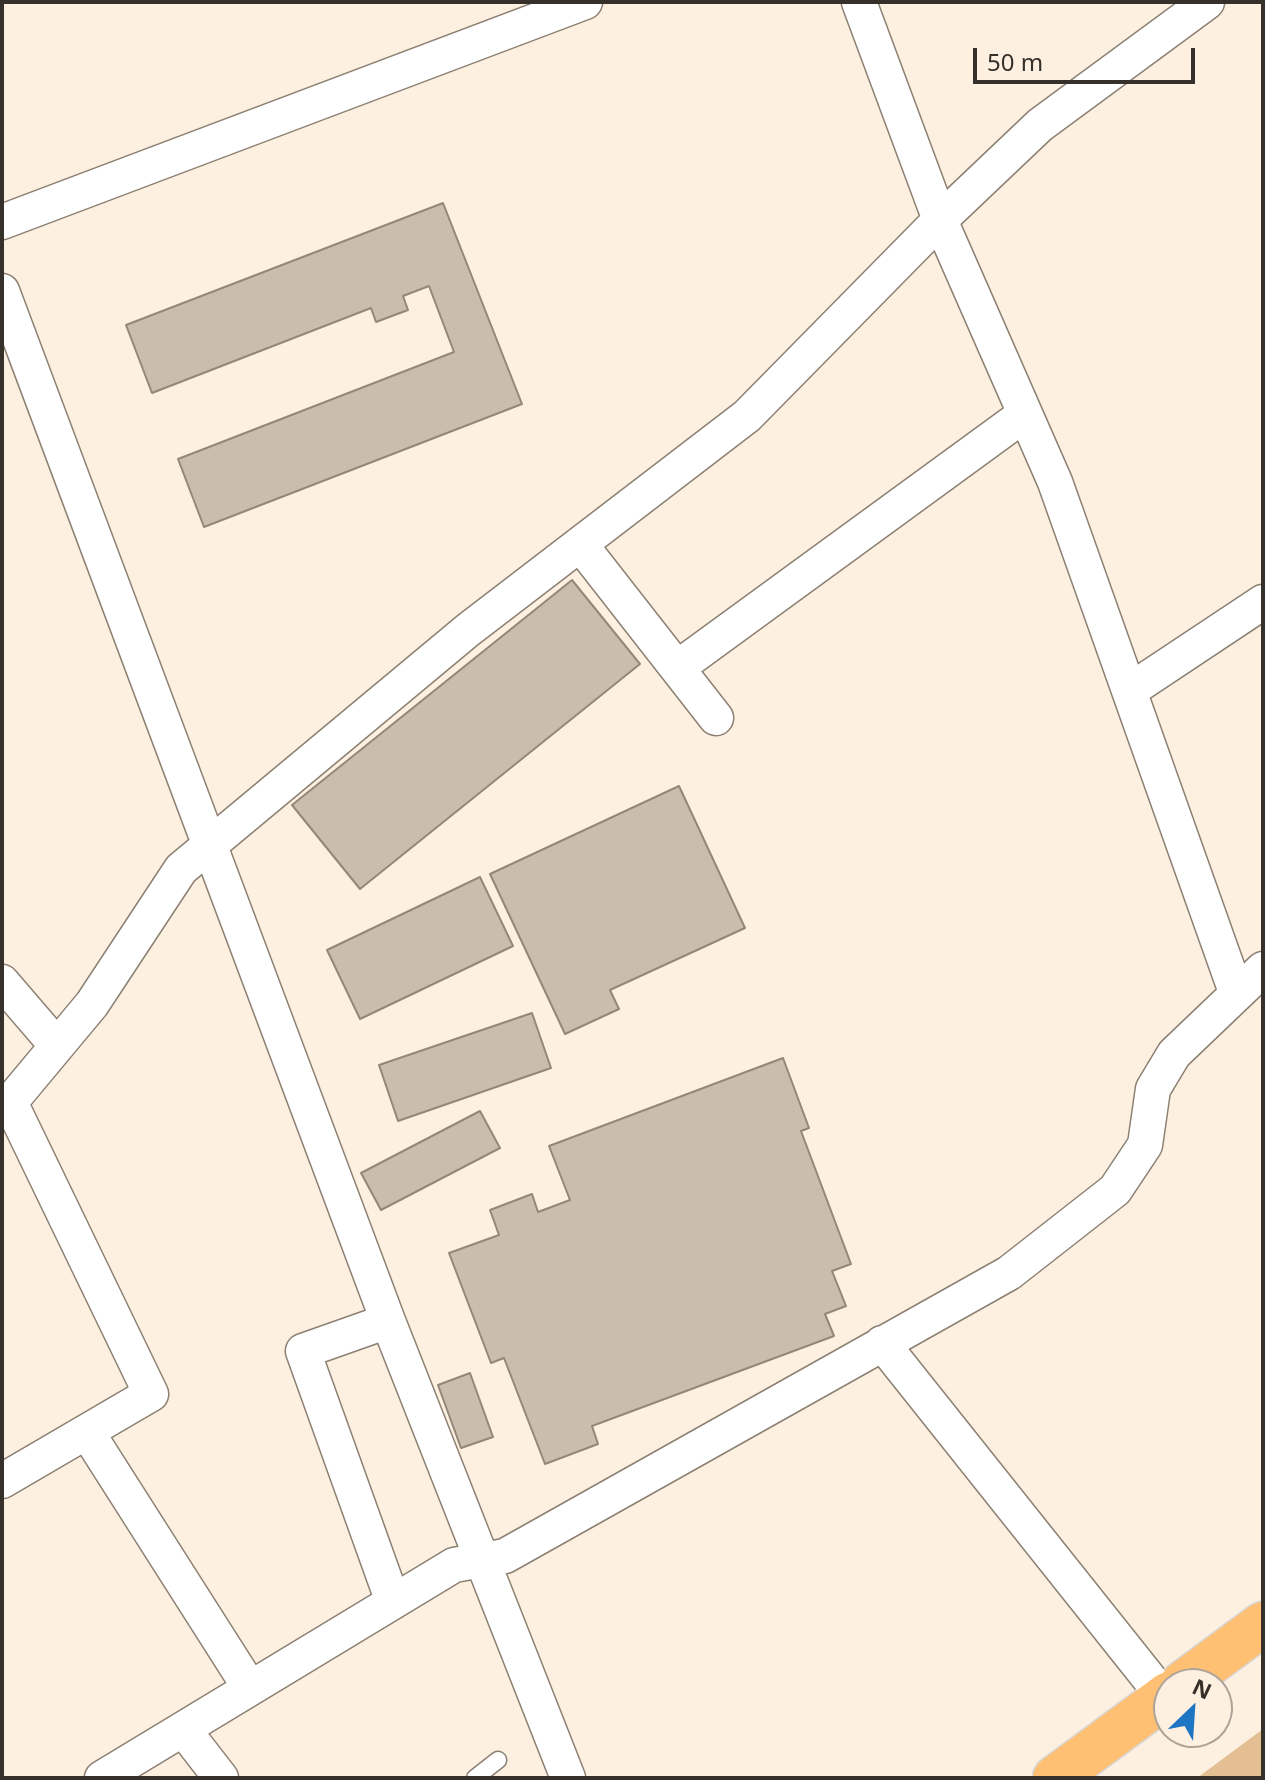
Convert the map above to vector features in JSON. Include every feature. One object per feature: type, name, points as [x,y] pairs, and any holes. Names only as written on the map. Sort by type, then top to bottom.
[{"type":"highway","points":[[1204,1668],[1263,1624]]},
{"type":"highway","points":[[1055,1778],[1153,1706]]},
{"type":"street","points":[[2,222],[585,2]]},
{"type":"street","points":[[859,2],[940,220],[1055,482],[1236,992]]},
{"type":"street","points":[[2,1481],[151,1394],[6,1107],[92,1004],[181,869],[468,630],[747,416],[940,220],[1040,125],[1207,2]]},
{"type":"street","points":[[2,291],[388,1321],[568,1778]]},
{"type":"street","points":[[677,668],[1025,414]]},
{"type":"street","points":[[580,544],[716,718]]},
{"type":"street","points":[[1129,691],[1263,602]]},
{"type":"street","points":[[102,1778],[454,1565],[505,1556],[1009,1273],[1115,1190],[1145,1145],[1153,1089],[1174,1054],[1263,969]]},
{"type":"street","points":[[2,982],[57,1046]]},
{"type":"street","points":[[388,1321],[303,1351],[393,1602]]},
{"type":"street","points":[[882,1343],[1153,1669]]},
{"type":"street","points":[[87,1432],[250,1688]]},
{"type":"street","points":[[183,1729],[221,1778]]},
{"type":"lane","points":[[475,1778],[498,1760]]},
{"type":"shaded area","points":[[1263,1729],[1263,1778],[1197,1778]]},
{"type":"building","points":[[443,203],[522,404],[204,527],[178,459],[454,352],[429,286],[403,296],[408,310],[376,322],[371,308],[152,393],[126,325]]},
{"type":"building","points":[[572,580],[640,664],[360,889],[292,805]]},
{"type":"building","points":[[679,786],[745,928],[610,990],[619,1009],[565,1034],[490,874]]},
{"type":"building","points":[[480,877],[513,946],[360,1019],[327,950]]},
{"type":"building","points":[[532,1013],[551,1068],[398,1121],[379,1065]]},
{"type":"building","points":[[783,1058],[809,1128],[801,1131],[851,1264],[832,1271],[846,1306],[825,1314],[834,1336],[592,1426],[598,1444],[545,1464],[504,1358],[491,1363],[449,1253],[499,1235],[490,1210],[532,1194],[538,1212],[570,1200],[549,1146]]},
{"type":"building","points":[[480,1111],[500,1148],[381,1210],[361,1173]]},
{"type":"building","points":[[470,1373],[493,1437],[461,1448],[438,1385]]}]
